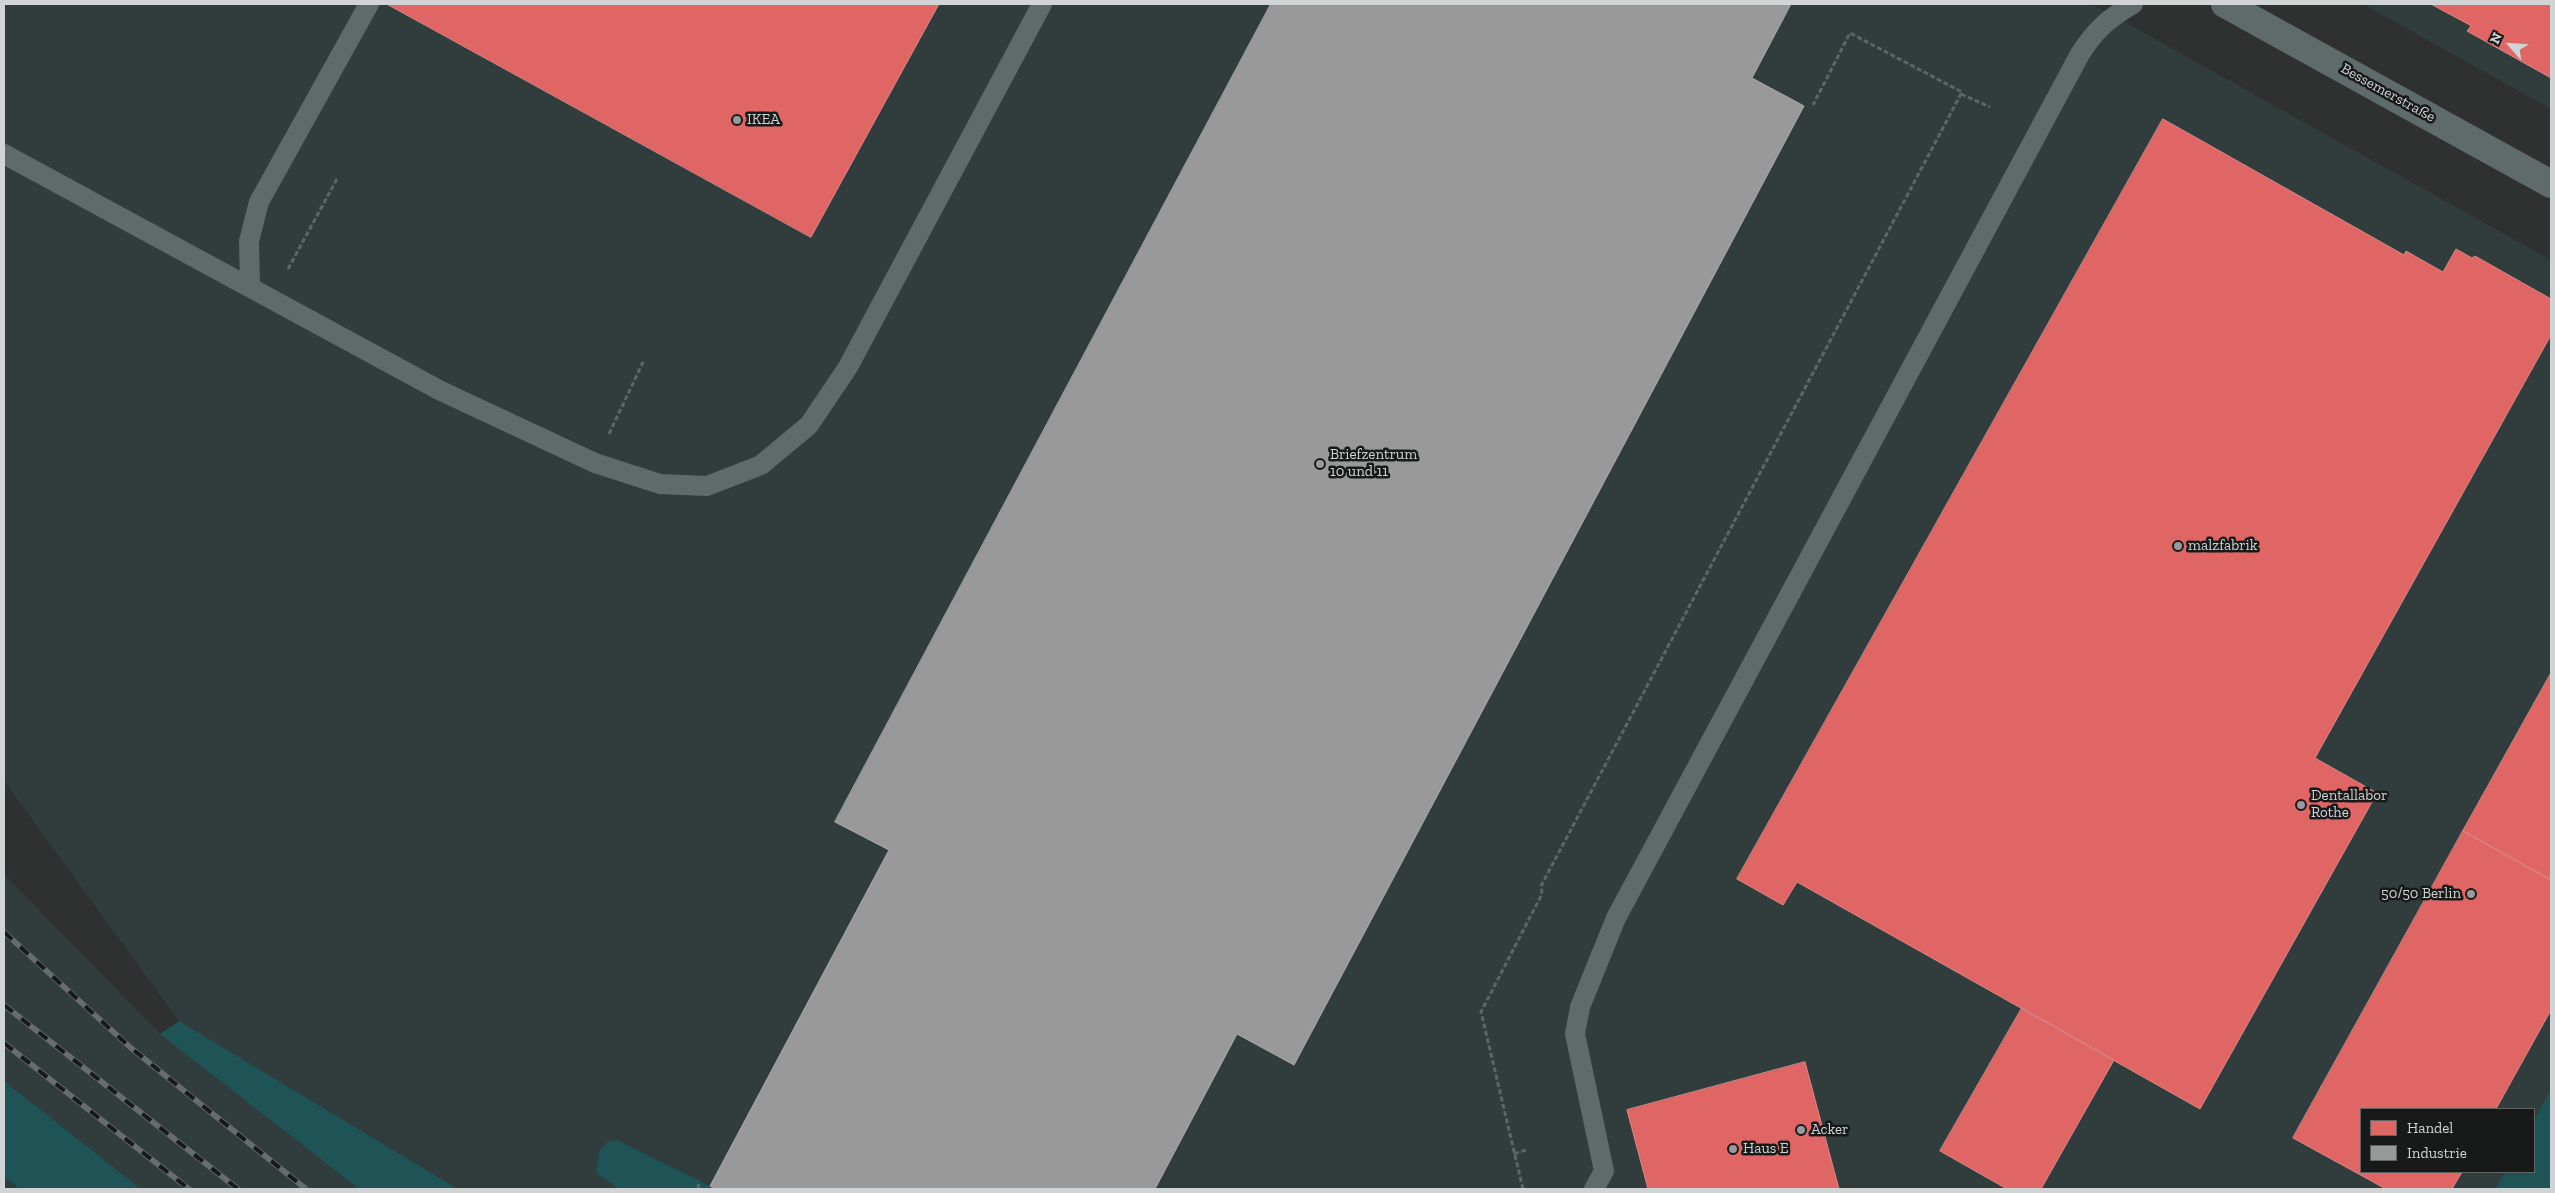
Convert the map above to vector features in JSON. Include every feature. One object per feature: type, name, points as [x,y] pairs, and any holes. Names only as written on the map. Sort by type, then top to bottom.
[{"type":"street","name":"Bessemerstraße","points":[[2225,4],[2551,184]]},
{"type":"lane","points":[[250,286],[249,241],[259,202],[369,4]]},
{"type":"lane","points":[[4,154],[439,390],[595,463],[660,484],[707,486],[761,465],[809,425],[848,367],[1042,4]]},
{"type":"lane","points":[[1594,1189],[1606,1180],[1576,1034],[1580,1007],[1616,918],[2080,54],[2093,34],[2108,20],[2133,4]]},
{"type":"path","points":[[1813,105],[1850,33],[1962,92],[1961,94],[1990,107]]},
{"type":"path","points":[[1523,1189],[1481,1012],[1542,894],[1541,886],[1961,94]]},
{"type":"path","points":[[272,298],[338,177]]},
{"type":"path","points":[[595,463],[644,360]]},
{"type":"path","points":[[1514,1154],[1526,1150]]},
{"type":"path","points":[[698,1189],[699,1181]]},
{"type":"shaded area","points":[[4,4],[2092,4],[2551,260],[2551,1089],[2535,1118],[2535,1108],[2360,1108],[2360,1173],[2504,1173],[2495,1189],[458,1189],[179,1021],[4,781]]},
{"type":"shaded area","points":[[2363,4],[2551,4],[2551,109]]},
{"type":"shaded area","points":[[4,874],[160,1034],[359,1189],[141,1189],[4,1081]]},
{"type":"shaded area","points":[[179,1021],[458,1189],[359,1189],[160,1034]]},
{"type":"shaded area","points":[[4,1081],[141,1189],[20,1189],[4,1177]]},
{"type":"shaded area","points":[[2551,1089],[2551,1189],[2495,1189],[2504,1173],[2535,1173],[2535,1118]]},
{"type":"shaded area","points":[[617,1140],[716,1189],[619,1189],[596,1173],[600,1150],[607,1142]]},
{"type":"shaded area","points":[[4,1177],[20,1189],[4,1189]]},
{"type":"building: Handel","name":"IKEA","points":[[387,4],[939,4],[811,237]]},
{"type":"building: Handel","points":[[2431,4],[2551,4],[2551,78],[2467,31],[2471,26]]},
{"type":"building: Handel","name":"malzfabrik","points":[[2163,119],[2404,255],[2406,251],[2443,272],[2456,249],[2472,258],[2475,256],[2551,299],[2551,335],[2315,758],[2377,793],[2200,1109],[1797,882],[1783,905],[1737,879]]},
{"type":"building: Handel","points":[[2551,673],[2551,880],[2463,831]]},
{"type":"building: Handel","points":[[2463,831],[2551,880],[2551,1010],[2497,1108],[2360,1108],[2360,1173],[2461,1173],[2452,1189],[2386,1189],[2293,1138]]},
{"type":"building: Handel","points":[[2022,1008],[2114,1060],[2041,1189],[2007,1189],[1940,1151]]},
{"type":"building: Handel","name":"Haus E","points":[[1805,1062],[1839,1189],[1648,1189],[1627,1110]]},
{"type":"building: Industrie","name":"Briefzentrum 10 und 11","points":[[1271,4],[1791,4],[1752,78],[1804,106],[1294,1065],[1237,1034],[1155,1189],[716,1189],[710,1186],[889,850],[835,822]]},
{"type":"railway","points":[[4,932],[131,1048],[306,1189]]},
{"type":"railway","points":[[4,1005],[238,1189]]},
{"type":"railway","points":[[4,1043],[189,1189]]},
{"type":"place","name":"IKEA","points":[[737,120]]},
{"type":"place","name":"Briefzentrum 10 und 11","points":[[1320,464]]},
{"type":"place","name":"malzfabrik","points":[[2178,546]]},
{"type":"place","name":"Dentallabor Rothe","points":[[2301,805]]},
{"type":"place","name":"50/50 Berlin","points":[[2471,894]]},
{"type":"place","name":"Acker","points":[[1801,1130]]},
{"type":"place","name":"Haus E","points":[[1733,1149]]}]
